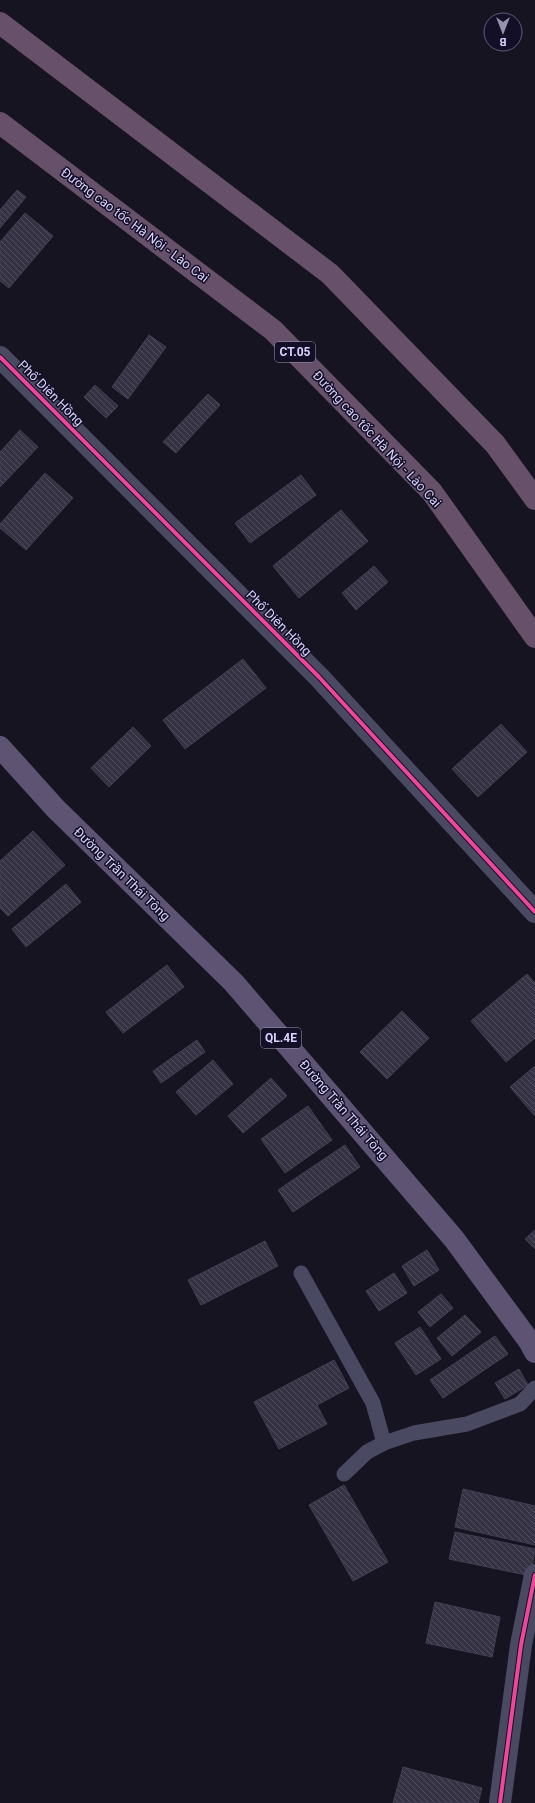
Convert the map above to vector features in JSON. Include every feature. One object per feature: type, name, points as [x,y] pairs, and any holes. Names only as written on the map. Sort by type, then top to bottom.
[{"type":"highway","points":[[0,23],[330,274],[495,444],[535,499]]},
{"type":"highway","name":"Đường cao tốc Hà Nội - Lào Cai","points":[[0,123],[273,330],[432,492],[535,637]]},
{"type":"main road","name":"Đường Trần Thái Tông","points":[[0,747],[55,808],[234,983],[454,1239],[529,1341],[535,1352]]},
{"type":"street","name":"Phố Diên Hồng","points":[[0,357],[319,677],[535,912]]},
{"type":"street","points":[[500,1803],[521,1646],[535,1575]]},
{"type":"lane","points":[[301,1273],[373,1403],[384,1443]]},
{"type":"lane","points":[[344,1474],[367,1452],[384,1443],[414,1434],[467,1424],[520,1404],[535,1388]]},
{"type":"building","points":[[17,190],[26,197],[0,228],[0,210]]},
{"type":"building","points":[[25,213],[53,236],[9,288],[0,281],[0,242]]},
{"type":"building","points":[[149,335],[166,347],[128,399],[112,387]]},
{"type":"building","points":[[95,385],[118,406],[106,418],[84,397]]},
{"type":"building","points":[[208,394],[220,405],[176,453],[163,442]]},
{"type":"building","points":[[20,430],[38,447],[0,487],[0,452]]},
{"type":"building","points":[[45,473],[73,498],[26,550],[0,528],[0,524]]},
{"type":"building","points":[[301,475],[316,495],[250,543],[235,523]]},
{"type":"building","points":[[341,510],[368,541],[299,598],[273,566]]},
{"type":"building","points":[[374,566],[388,582],[356,610],[342,593]]},
{"type":"building","points":[[243,659],[266,688],[185,749],[163,720]]},
{"type":"building","points":[[501,724],[527,752],[478,797],[452,769]]},
{"type":"building","points":[[133,727],[151,746],[109,787],[91,768]]},
{"type":"building","points":[[33,831],[65,865],[8,916],[0,908],[0,861]]},
{"type":"building","points":[[66,884],[81,902],[26,947],[12,929]]},
{"type":"building","points":[[167,965],[184,987],[123,1033],[106,1012]]},
{"type":"building","points":[[527,974],[535,983],[535,1038],[506,1062],[471,1021]]},
{"type":"building","points":[[402,1011],[429,1038],[387,1079],[360,1052]]},
{"type":"building","points":[[197,1040],[205,1052],[161,1083],[153,1071]]},
{"type":"building","points":[[213,1060],[233,1084],[196,1115],[176,1092]]},
{"type":"building","points":[[535,1066],[535,1115],[534,1115],[510,1087]]},
{"type":"building","points":[[271,1078],[287,1096],[243,1133],[228,1116]]},
{"type":"building","points":[[308,1106],[332,1140],[285,1173],[261,1139]]},
{"type":"building","points":[[345,1145],[360,1167],[293,1212],[278,1190]]},
{"type":"building","points":[[535,1230],[535,1249],[525,1239]]},
{"type":"building","points":[[265,1241],[278,1266],[201,1305],[188,1280]]},
{"type":"building","points":[[427,1250],[439,1270],[414,1286],[402,1266]]},
{"type":"building","points":[[394,1273],[407,1293],[379,1311],[366,1291]]},
{"type":"building","points":[[441,1294],[453,1308],[430,1327],[418,1312]]},
{"type":"building","points":[[465,1315],[481,1332],[452,1356],[437,1338]]},
{"type":"building","points":[[420,1327],[441,1359],[416,1375],[395,1343]]},
{"type":"building","points":[[495,1336],[508,1354],[443,1398],[430,1380]]},
{"type":"building","points":[[334,1360],[349,1388],[317,1405],[327,1424],[279,1449],[254,1402]]},
{"type":"building","points":[[519,1369],[528,1385],[505,1399],[495,1383]]},
{"type":"building","points":[[344,1485],[388,1562],[353,1581],[309,1505]]},
{"type":"building","points":[[463,1489],[535,1506],[535,1545],[455,1527]]},
{"type":"building","points":[[455,1532],[535,1549],[531,1576],[449,1559]]},
{"type":"building","points":[[435,1602],[500,1617],[492,1657],[426,1643]]},
{"type":"building","points":[[403,1767],[482,1788],[478,1803],[393,1803]]},
{"type":"cycle path","points":[[0,357],[319,677],[535,912]]},
{"type":"cycle path","points":[[500,1803],[521,1645],[535,1575]]}]
